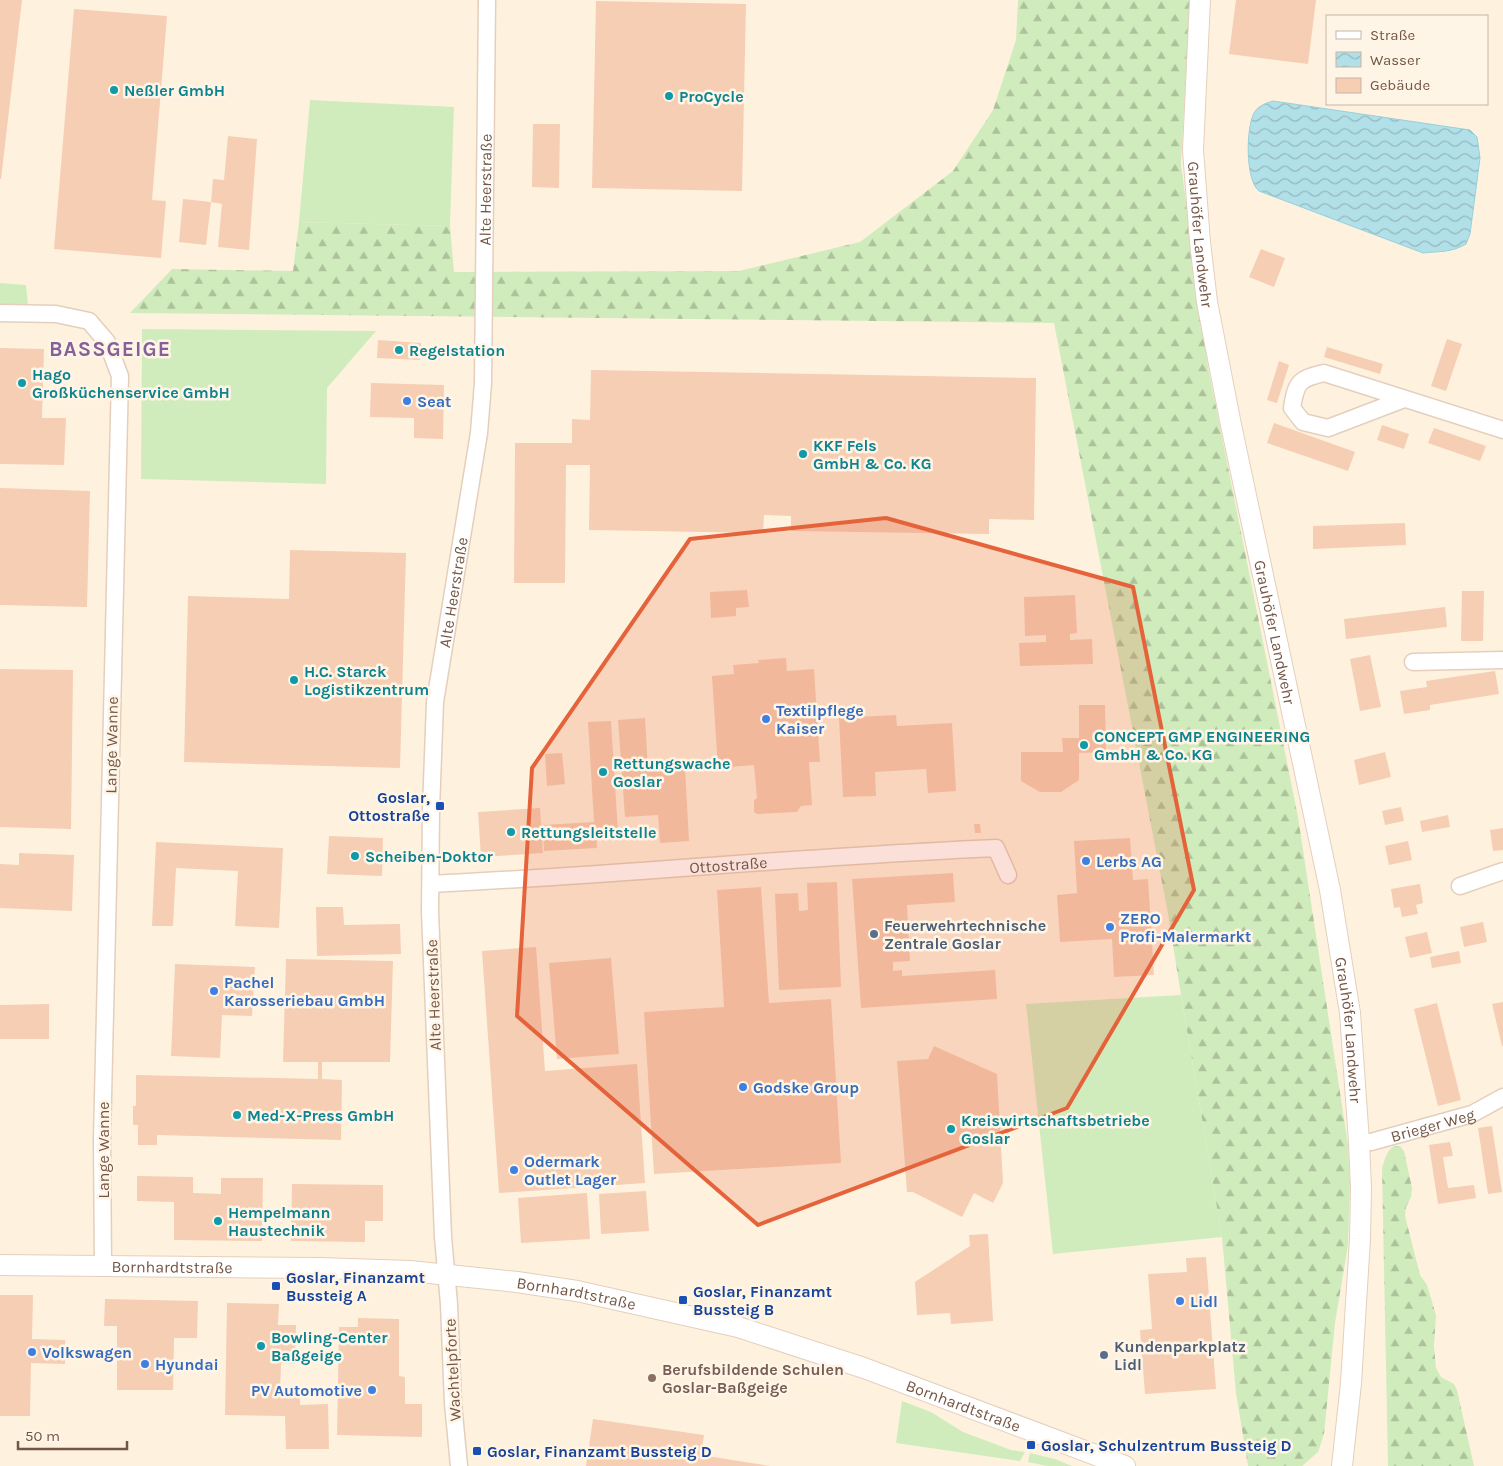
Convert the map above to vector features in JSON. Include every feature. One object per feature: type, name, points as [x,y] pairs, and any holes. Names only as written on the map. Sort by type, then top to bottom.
[{"type":"street","name":"Alte Heerstraße","points":[[446,1274],[430,911],[431,810],[435,702],[479,433],[483,383],[487,0]]},
{"type":"street","name":"Grauhöfer Landwehr","points":[[1200,0],[1193,150],[1207,302],[1230,425],[1330,890],[1350,1013],[1360,1142],[1360,1239],[1352,1383],[1342,1466]]},
{"type":"street","name":"Lange Wanne","points":[[0,313],[56,314],[89,322],[107,342],[120,376],[102,1140],[103,1267]]},
{"type":"street","points":[[1404,399],[1328,428],[1303,422],[1292,408],[1295,390],[1304,378],[1324,373],[1503,430]]},
{"type":"street","points":[[1413,662],[1503,660]]},
{"type":"street","name":"Ottostraße","points":[[431,884],[889,853],[996,848],[1008,875]]},
{"type":"street","points":[[1460,886],[1503,872]]},
{"type":"street","name":"Brieger Weg","points":[[1360,1142],[1371,1142],[1472,1114],[1503,1097]]},
{"type":"street","name":"Bornhardtstraße","points":[[0,1265],[320,1268],[410,1271],[517,1282],[577,1291],[738,1327],[864,1368],[1124,1466]]},
{"type":"street","name":"Wachtelpforte","points":[[446,1274],[459,1466]]},
{"type":"street","name":"Grauhöfer Landwehr","points":[[1348,1466],[1353,1400],[1352,1383]]},
{"type":"highlighted area","points":[[886,518],[1133,587],[1194,890],[1067,1108],[758,1225],[517,1016],[532,768],[690,539]]},
{"type":"green space","points":[[1018,0],[1190,0],[1181,164],[1208,367],[1298,817],[1348,1145],[1350,1184],[1348,1245],[1335,1323],[1324,1434],[1318,1452],[1302,1466],[1248,1466],[1236,1393],[1222,1237],[1167,908],[1054,323],[130,313],[172,269],[293,271],[299,222],[450,226],[454,272],[739,271],[860,242],[953,171],[993,110],[1016,40]]},
{"type":"green space","points":[[310,100],[454,107],[450,226],[299,222]]},
{"type":"green space","points":[[0,283],[26,285],[28,305],[0,305]]},
{"type":"green space","points":[[142,329],[376,331],[327,388],[326,484],[141,479]]},
{"type":"green space","points":[[1181,995],[1222,1237],[1053,1254],[1026,1004]]},
{"type":"green space","points":[[1395,1146],[1400,1146],[1404,1151],[1412,1188],[1405,1216],[1420,1275],[1427,1285],[1436,1315],[1434,1346],[1436,1368],[1441,1377],[1454,1384],[1457,1390],[1474,1466],[1388,1466],[1382,1168],[1388,1152]]},
{"type":"green space","points":[[902,1401],[931,1412],[963,1432],[1011,1450],[1025,1452],[1020,1461],[896,1443]]},
{"type":"green space","points":[[1030,1453],[1055,1459],[1072,1466],[1047,1466],[1028,1462]]},
{"type":"water","points":[[1273,101],[1470,130],[1477,137],[1480,158],[1470,234],[1466,244],[1450,250],[1423,253],[1259,191],[1254,185],[1249,165],[1249,130],[1251,120],[1258,108]]},
{"type":"building","points":[[0,0],[22,0],[1,179],[0,179]]},
{"type":"building","points":[[1236,0],[1316,0],[1308,64],[1229,54]]},
{"type":"building","name":"ProCycle","points":[[596,1],[746,4],[742,191],[592,188]]},
{"type":"building","name":"Neßler GmbH","points":[[74,9],[167,16],[152,200],[166,201],[161,258],[54,249]]},
{"type":"building","points":[[533,124],[560,124],[559,188],[532,187]]},
{"type":"building","points":[[228,136],[257,139],[249,250],[218,247],[222,204],[211,202],[213,179],[224,180]]},
{"type":"building","points":[[183,199],[211,202],[206,245],[179,242]]},
{"type":"building","points":[[1261,249],[1285,258],[1274,287],[1249,277]]},
{"type":"building","points":[[1447,339],[1462,344],[1446,391],[1431,386]]},
{"type":"building","name":"Regelstation","points":[[378,340],[421,343],[420,360],[377,358]]},
{"type":"building","points":[[1327,347],[1383,364],[1380,374],[1324,357]]},
{"type":"building","name":"Hago Großküchenservice GmbH","points":[[0,348],[44,349],[42,418],[66,418],[64,465],[0,464]]},
{"type":"building","points":[[1279,361],[1289,365],[1277,403],[1267,400]]},
{"type":"building","name":"KKF Fels GmbH & Co. KG","points":[[591,370],[1036,378],[1034,520],[989,519],[989,534],[791,531],[791,516],[764,515],[763,533],[589,530],[590,465],[566,465],[565,583],[514,583],[515,443],[572,443],[572,419],[590,420]]},
{"type":"building","name":"Seat","points":[[371,383],[444,385],[443,439],[414,438],[414,418],[370,417]]},
{"type":"building","points":[[1274,423],[1355,452],[1348,471],[1267,443]]},
{"type":"building","points":[[1382,425],[1409,434],[1404,449],[1377,440]]},
{"type":"building","points":[[1434,428],[1486,446],[1480,461],[1428,443]]},
{"type":"building","points":[[0,488],[90,491],[87,607],[0,605]]},
{"type":"building","points":[[1405,523],[1406,545],[1313,549],[1313,526]]},
{"type":"building","name":"H.C. Starck Logistikzentrum","points":[[290,550],[406,553],[400,768],[184,762],[188,596],[289,599]]},
{"type":"building","points":[[747,590],[749,607],[736,608],[736,616],[711,618],[710,592]]},
{"type":"building","points":[[1462,591],[1484,591],[1483,641],[1461,641]]},
{"type":"building","points":[[1075,595],[1077,633],[1070,634],[1070,640],[1092,639],[1093,664],[1020,666],[1019,643],[1046,642],[1046,635],[1025,636],[1024,597]]},
{"type":"building","points":[[1445,607],[1447,627],[1346,639],[1344,619]]},
{"type":"building","points":[[1370,655],[1381,707],[1360,711],[1350,659]]},
{"type":"building","name":"Textilpflege Kaiser","points":[[786,658],[787,671],[814,669],[820,762],[809,762],[812,805],[801,806],[797,812],[757,814],[754,812],[754,800],[757,798],[754,765],[718,768],[712,676],[734,674],[733,665],[759,663],[758,660]]},
{"type":"building","points":[[0,669],[73,670],[71,829],[0,827]]},
{"type":"building","points":[[1495,671],[1499,694],[1430,705],[1430,710],[1404,714],[1400,691],[1427,687],[1426,681]]},
{"type":"building","name":"CONCEPT GMP ENGINEERING GmbH & Co. KG","points":[[1079,705],[1105,705],[1106,752],[1079,753],[1079,780],[1061,792],[1040,792],[1021,781],[1021,752],[1063,752],[1062,738],[1079,738]]},
{"type":"building","points":[[896,715],[897,726],[952,723],[956,791],[928,793],[926,769],[875,772],[876,796],[843,797],[839,718]]},
{"type":"building","points":[[645,718],[648,769],[685,767],[689,841],[660,843],[658,815],[625,817],[618,720]]},
{"type":"building","name":"Rettungswache Goslar","points":[[611,721],[618,832],[596,834],[597,848],[544,851],[543,825],[594,822],[588,722]]},
{"type":"building","points":[[1385,752],[1391,777],[1359,785],[1354,760]]},
{"type":"building","points":[[562,753],[565,784],[547,786],[545,754]]},
{"type":"building","points":[[1401,807],[1404,821],[1385,825],[1382,811]]},
{"type":"building","name":"Rettungsleitstelle","points":[[540,808],[543,853],[481,857],[478,812]]},
{"type":"building","points":[[1448,815],[1450,827],[1422,832],[1420,821]]},
{"type":"building","points":[[974,824],[980,824],[981,833],[975,833]]},
{"type":"building","points":[[1503,828],[1503,850],[1493,851],[1490,830]]},
{"type":"building","name":"Scheiben-Doktor","points":[[329,836],[383,838],[382,876],[327,874]]},
{"type":"building","points":[[1130,838],[1133,880],[1148,879],[1154,975],[1114,977],[1112,939],[1060,942],[1057,895],[1077,893],[1074,841]]},
{"type":"building","points":[[1408,841],[1412,860],[1389,865],[1385,846]]},
{"type":"building","points":[[156,842],[283,848],[279,928],[235,926],[238,871],[176,868],[173,926],[152,926]]},
{"type":"building","points":[[19,853],[74,855],[72,911],[0,908],[0,864],[19,865]]},
{"type":"building","name":"Feuerwehrtechnische Zentrale Goslar","points":[[953,873],[955,902],[907,905],[910,961],[893,962],[893,971],[902,970],[902,976],[995,970],[997,999],[861,1008],[852,879]]},
{"type":"building","points":[[837,882],[841,987],[779,990],[775,894],[798,893],[799,911],[808,910],[807,883]]},
{"type":"building","points":[[1420,884],[1423,903],[1416,905],[1418,914],[1402,917],[1400,907],[1394,908],[1391,889]]},
{"type":"building","name":"Godske Group","points":[[761,887],[769,1003],[831,999],[841,1163],[654,1174],[644,1012],[724,1007],[717,890]]},
{"type":"building","points":[[316,907],[343,907],[344,925],[400,924],[401,954],[317,956]]},
{"type":"building","points":[[1483,922],[1487,942],[1464,947],[1460,927]]},
{"type":"building","points":[[1427,932],[1432,953],[1410,958],[1405,937]]},
{"type":"building","points":[[536,947],[545,1071],[637,1064],[645,1183],[499,1193],[482,951]]},
{"type":"building","points":[[1459,951],[1461,963],[1432,968],[1430,957]]},
{"type":"building","points":[[611,958],[619,1054],[557,1059],[549,963]]},
{"type":"building","points":[[286,959],[393,961],[390,1062],[322,1062],[322,1079],[342,1080],[341,1140],[157,1135],[157,1145],[138,1145],[138,1125],[133,1125],[133,1106],[136,1106],[136,1075],[318,1079],[318,1062],[283,1062]]},
{"type":"building","name":"Pachel Karosseriebau GmbH","points":[[175,964],[255,967],[252,1016],[222,1015],[220,1058],[171,1056]]},
{"type":"building","points":[[1503,1002],[1503,1046],[1502,1046],[1492,1004]]},
{"type":"building","points":[[1437,1003],[1461,1100],[1438,1106],[1414,1009]]},
{"type":"building","points":[[49,1004],[49,1039],[0,1039],[0,1005]]},
{"type":"building","name":"Kreiswirtschaftsbetriebe Goslar","points":[[934,1046],[997,1074],[1003,1183],[993,1203],[974,1193],[962,1217],[913,1192],[907,1192],[897,1061],[928,1059]]},
{"type":"building","points":[[1492,1126],[1502,1192],[1488,1194],[1478,1128]]},
{"type":"building","points":[[1450,1142],[1453,1156],[1443,1157],[1448,1188],[1474,1185],[1476,1198],[1438,1204],[1429,1145]]},
{"type":"building","name":"Hempelmann Haustechnik","points":[[137,1176],[193,1177],[193,1193],[221,1194],[221,1178],[263,1178],[262,1241],[174,1240],[174,1202],[137,1201]]},
{"type":"building","points":[[292,1184],[383,1185],[383,1221],[365,1221],[365,1242],[291,1241]]},
{"type":"building","points":[[646,1191],[649,1231],[601,1234],[599,1194]]},
{"type":"building","points":[[587,1193],[590,1239],[521,1243],[518,1198]]},
{"type":"building","points":[[988,1234],[993,1321],[951,1324],[950,1313],[917,1315],[915,1282],[970,1246],[969,1235]]},
{"type":"building","name":"Lidl","points":[[1206,1257],[1216,1389],[1145,1394],[1140,1330],[1152,1329],[1148,1274],[1187,1272],[1186,1258]]},
{"type":"building","name":"Volkswagen","points":[[0,1295],[33,1295],[32,1339],[65,1340],[65,1364],[31,1363],[30,1416],[0,1416]]},
{"type":"building","name":"Hyundai","points":[[105,1299],[198,1301],[197,1338],[174,1338],[173,1390],[117,1390],[117,1326],[104,1326]]},
{"type":"building","name":"Bowling-Center Baßgeige","points":[[227,1303],[279,1304],[278,1325],[296,1325],[295,1364],[281,1363],[280,1395],[300,1395],[300,1405],[328,1404],[329,1449],[286,1449],[285,1416],[225,1415]]},
{"type":"building","name":"PV Automotive","points":[[358,1318],[399,1319],[399,1376],[405,1377],[405,1404],[422,1404],[422,1437],[337,1435],[339,1327],[358,1327]]},
{"type":"building","points":[[593,1419],[704,1435],[701,1455],[770,1466],[586,1466]]},
{"type":"place","name":"Neßler GmbH","points":[[114,90]]},
{"type":"place","name":"ProCycle","points":[[669,96]]},
{"type":"place","name":"Regelstation","points":[[399,350]]},
{"type":"place","name":"Hago Großküchenservice GmbH","points":[[22,383]]},
{"type":"place","name":"Seat","points":[[407,401]]},
{"type":"place","name":"KKF Fels GmbH & Co. KG","points":[[803,454]]},
{"type":"place","name":"H.C. Starck Logistikzentrum","points":[[294,680]]},
{"type":"place","name":"Textilpflege Kaiser","points":[[766,719]]},
{"type":"place","name":"CONCEPT GMP ENGINEERING GmbH & Co. KG","points":[[1084,745]]},
{"type":"place","name":"Rettungswache Goslar","points":[[603,772]]},
{"type":"place","name":"Goslar, Ottostraße","points":[[440,806]]},
{"type":"place","name":"Rettungsleitstelle","points":[[511,832]]},
{"type":"place","name":"Scheiben-Doktor","points":[[355,856]]},
{"type":"place","name":"Lerbs AG","points":[[1086,861]]},
{"type":"place","name":"ZERO Profi-Malermarkt","points":[[1110,927]]},
{"type":"place","name":"Feuerwehrtechnische Zentrale Goslar","points":[[874,934]]},
{"type":"place","name":"Pachel Karosseriebau GmbH","points":[[214,991]]},
{"type":"place","name":"Godske Group","points":[[743,1087]]},
{"type":"place","name":"Med-X-Press GmbH","points":[[237,1115]]},
{"type":"place","name":"Kreiswirtschaftsbetriebe Goslar","points":[[951,1129]]},
{"type":"place","name":"Odermark Outlet Lager","points":[[514,1170]]},
{"type":"place","name":"Hempelmann Haustechnik","points":[[218,1221]]},
{"type":"place","name":"Goslar, Finanzamt Bussteig A","points":[[276,1286]]},
{"type":"place","name":"Goslar, Finanzamt Bussteig B","points":[[683,1300]]},
{"type":"place","name":"Lidl","points":[[1180,1301]]},
{"type":"place","name":"Bowling-Center Baßgeige","points":[[261,1346]]},
{"type":"place","name":"Volkswagen","points":[[32,1352]]},
{"type":"place","name":"Kundenparkplatz Lidl","points":[[1104,1355]]},
{"type":"place","name":"Hyundai","points":[[145,1364]]},
{"type":"place","name":"Berufsbildende Schulen Goslar-Baßgeige","points":[[652,1378]]},
{"type":"place","name":"PV Automotive","points":[[372,1390]]},
{"type":"place","name":"Goslar, Schulzentrum Bussteig D","points":[[1031,1445]]},
{"type":"place","name":"Goslar, Finanzamt Bussteig D","points":[[477,1451]]},
{"type":"district","name":"BASSGEIGE","points":[[110,349]]}]
